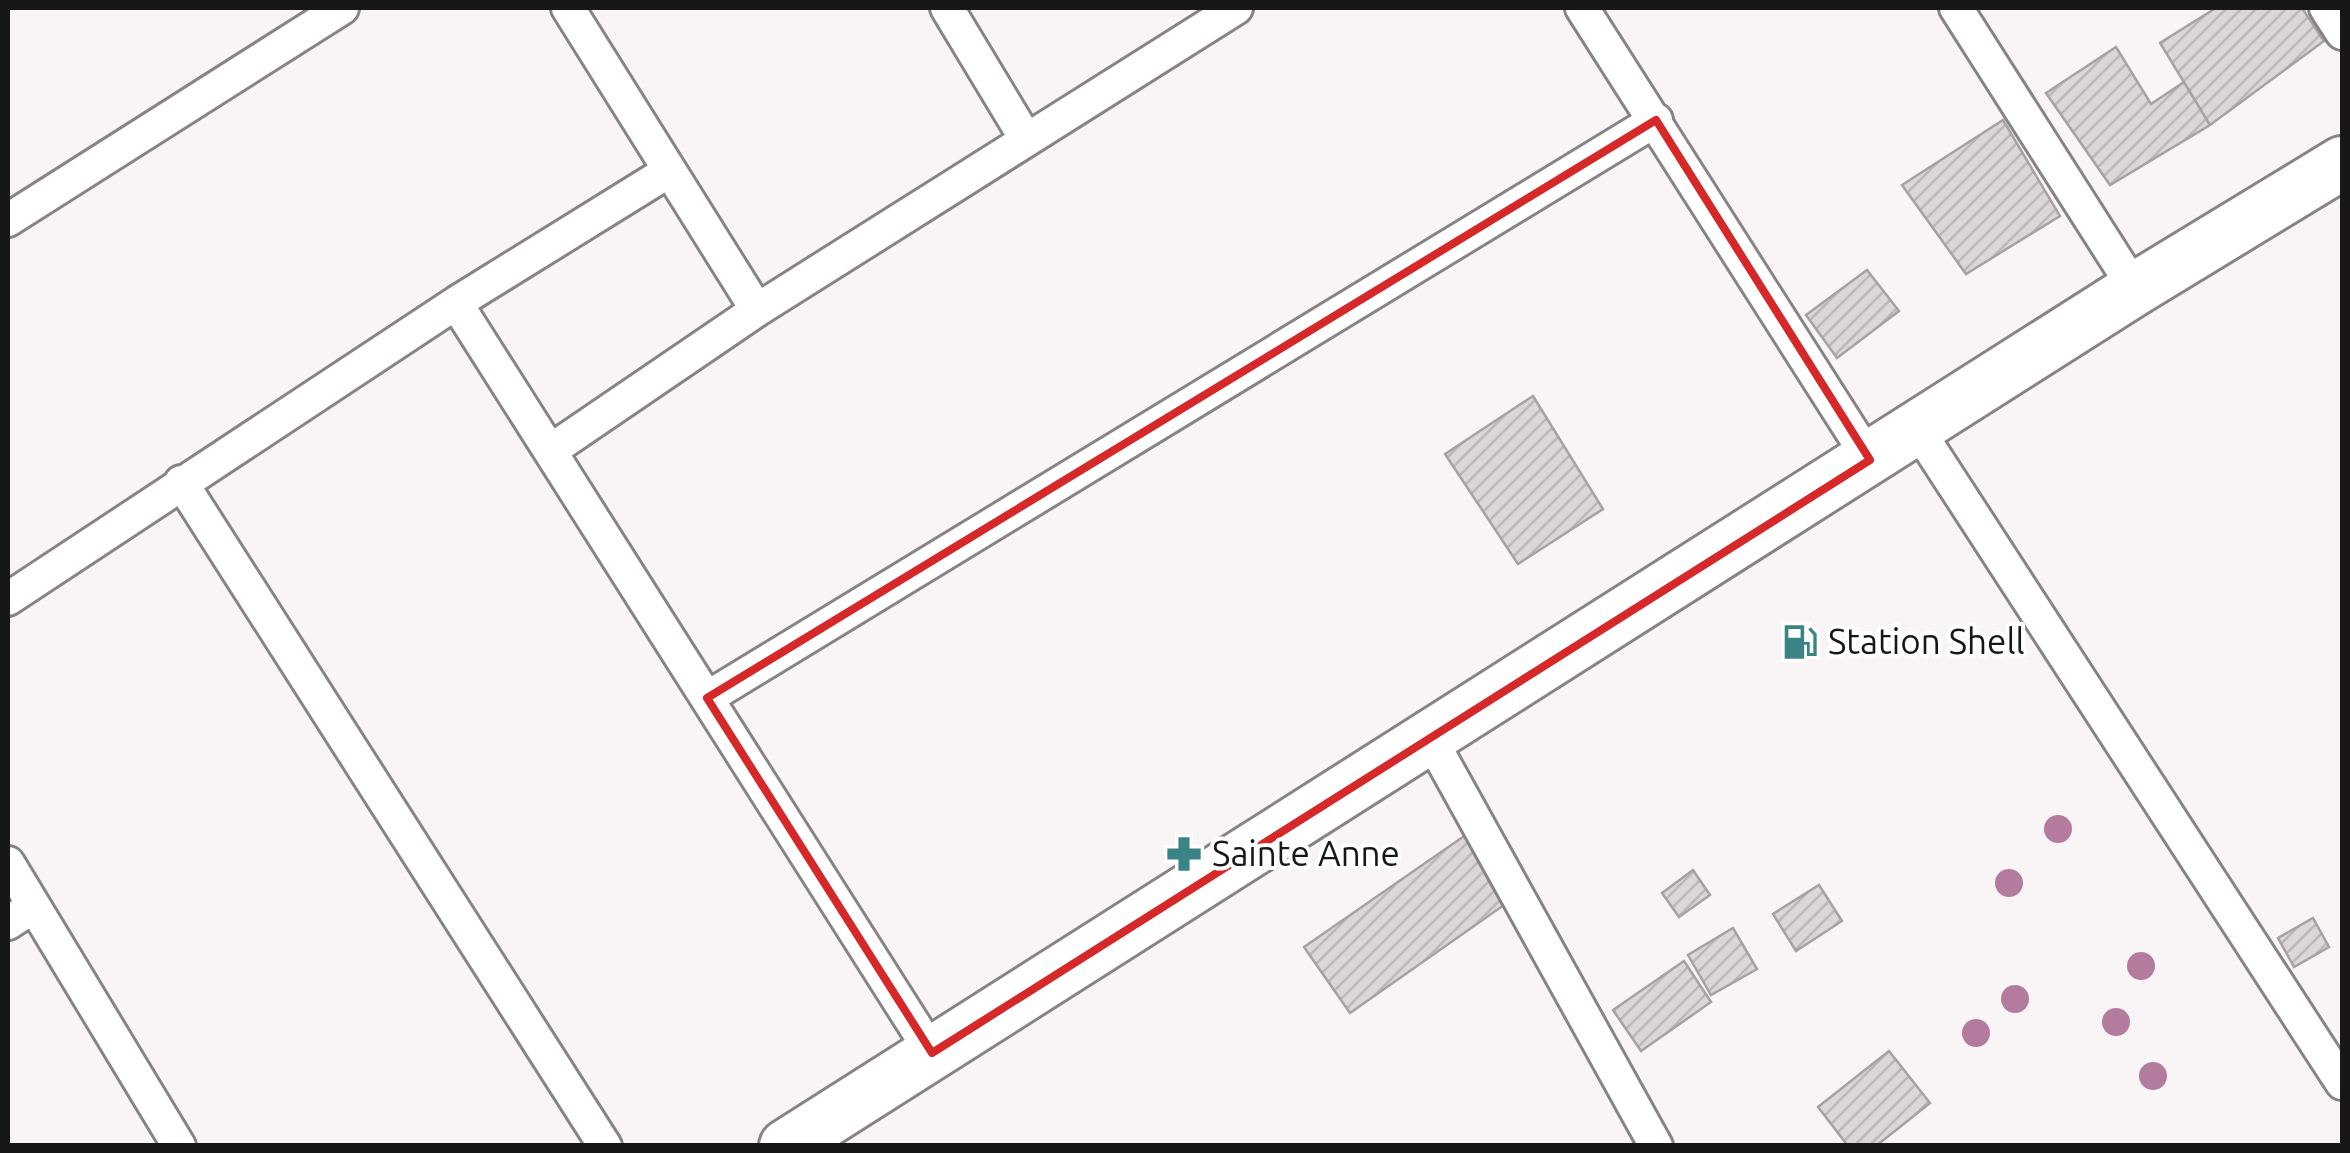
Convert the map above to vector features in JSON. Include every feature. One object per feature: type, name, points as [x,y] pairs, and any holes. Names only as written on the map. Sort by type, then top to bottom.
[{"type":"highway","points":[[786,1146],[2135,289],[2342,163]]},
{"type":"street","points":[[8,220],[342,8]]},
{"type":"street","points":[[568,8],[757,310]]},
{"type":"street","points":[[946,8],[1026,139]]},
{"type":"street","points":[[550,451],[757,310],[1236,8]]},
{"type":"street","points":[[1582,8],[1870,460]]},
{"type":"street","points":[[1956,8],[2135,289]]},
{"type":"street","points":[[2326,8],[2342,33]]},
{"type":"street","points":[[707,698],[1656,120]]},
{"type":"street","points":[[8,599],[456,303],[670,171]]},
{"type":"street","points":[[456,303],[932,1054]]},
{"type":"street","points":[[1918,430],[2342,1083]]},
{"type":"street","points":[[181,482],[605,1146]]},
{"type":"street","points":[[1430,738],[1656,1146]]},
{"type":"street","points":[[8,863],[21,914],[180,1146]]},
{"type":"highlighted area","points":[[1656,120],[1870,460],[932,1053],[707,698]]},
{"type":"building","points":[[2216,8],[2302,8],[2324,41],[2210,125],[2160,43]]},
{"type":"building","points":[[2116,47],[2151,104],[2184,82],[2210,125],[2110,185],[2046,93]]},
{"type":"building","points":[[2003,120],[2060,216],[1966,274],[1902,185]]},
{"type":"building","points":[[1867,270],[1899,311],[1837,358],[1806,315]]},
{"type":"building","points":[[1533,396],[1603,509],[1518,564],[1445,454]]},
{"type":"building","points":[[1470,832],[1514,898],[1350,1013],[1304,947]]},
{"type":"building","points":[[1693,870],[1710,895],[1679,917],[1662,893]]},
{"type":"building","points":[[1819,885],[1842,921],[1796,951],[1773,914]]},
{"type":"building","points":[[2313,918],[2329,947],[2294,967],[2278,938]]},
{"type":"building","points":[[1733,928],[1757,969],[1711,995],[1688,955]]},
{"type":"building","points":[[1684,961],[1711,1002],[1641,1051],[1613,1010]]},
{"type":"building","points":[[1889,1051],[1930,1103],[1876,1146],[1848,1146],[1818,1107]]},
{"type":"place","name":"Station Shell","points":[[1800,642]]},
{"type":"place","name":"Sainte Anne","points":[[1184,854]]}]
